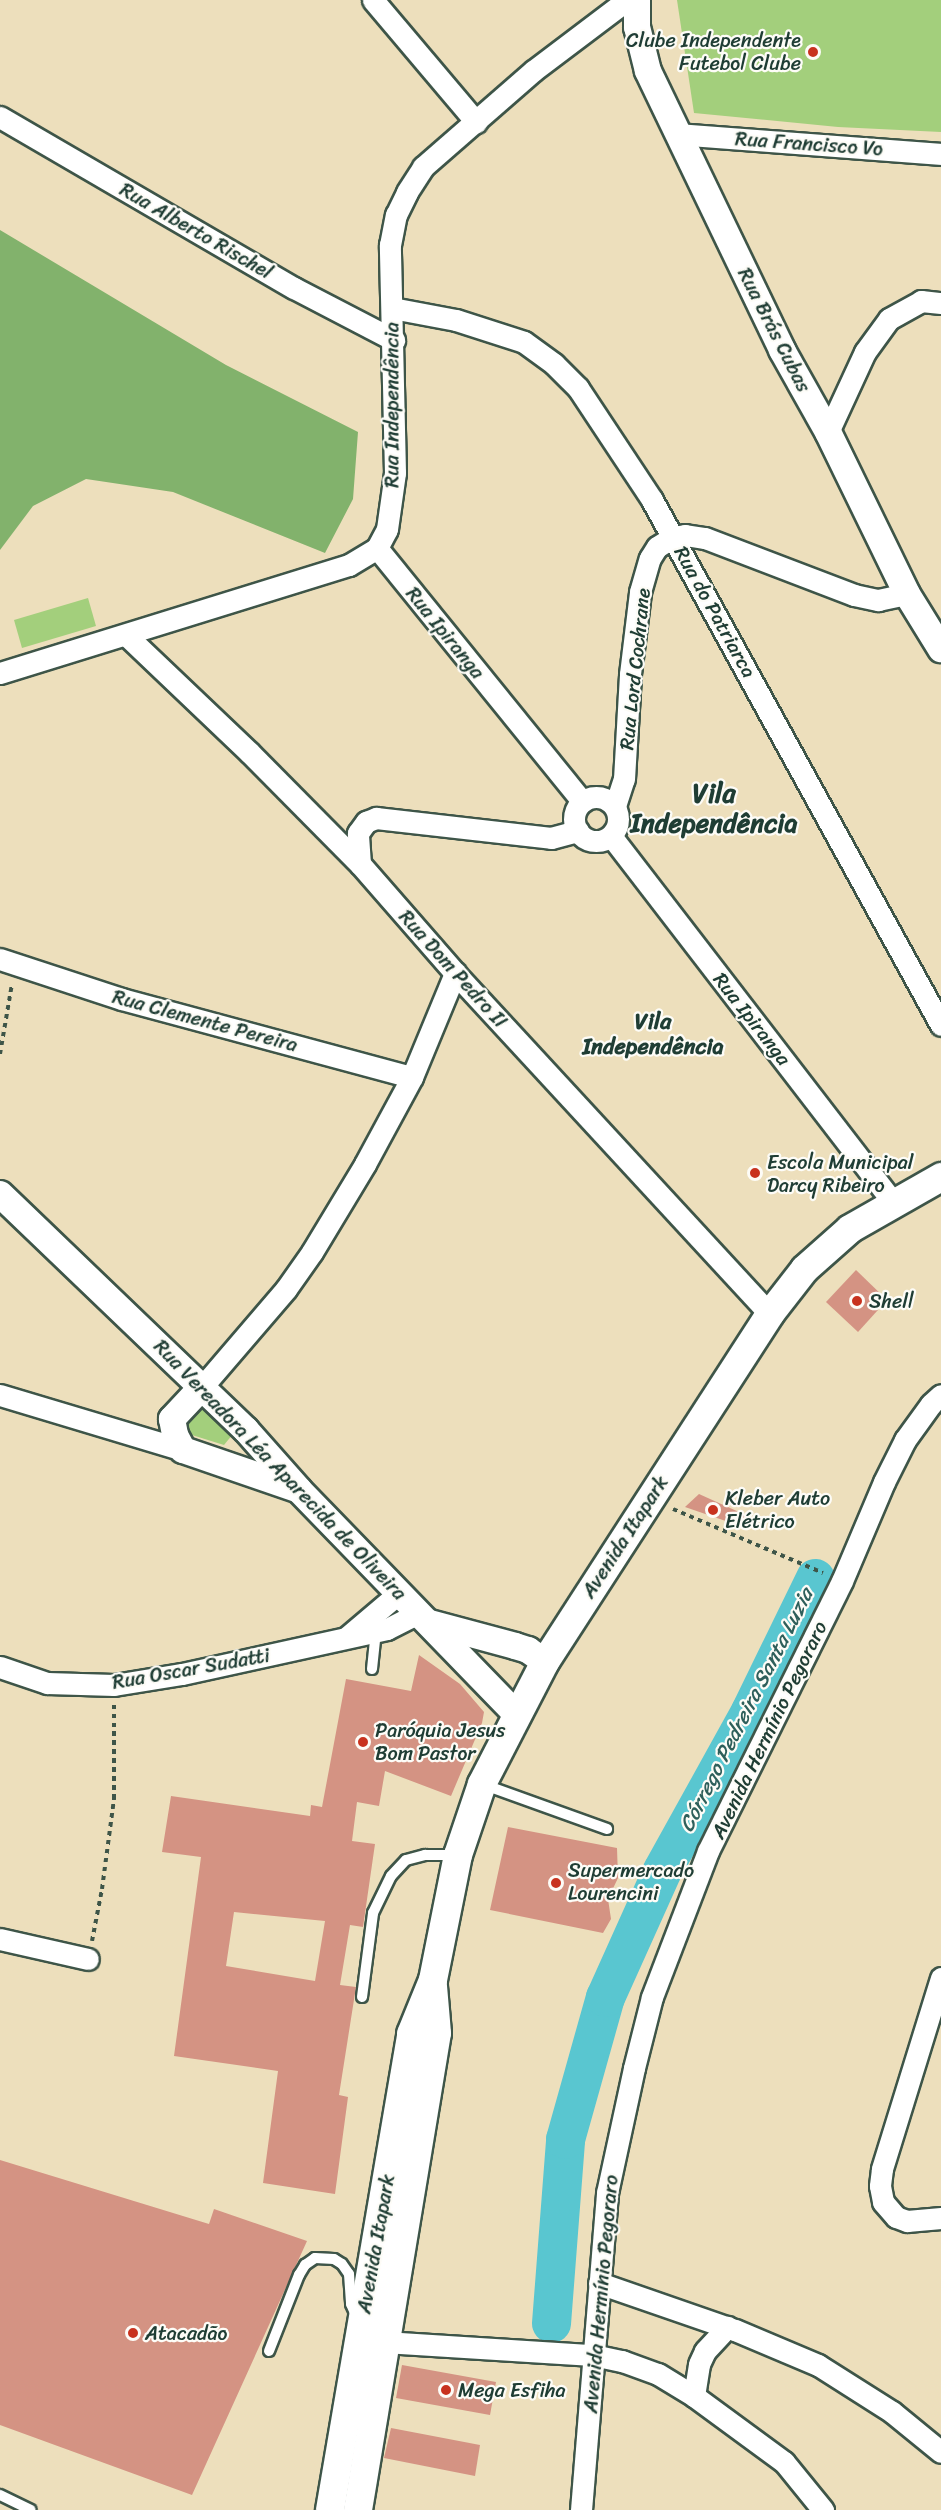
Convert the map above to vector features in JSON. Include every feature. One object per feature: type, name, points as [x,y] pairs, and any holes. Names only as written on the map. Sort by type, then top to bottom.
[{"type":"main road","name":"Avenida Itapark","points":[[358,2510],[373,2335],[411,2034],[433,1980],[458,1855],[482,1784],[516,1714],[545,1662],[770,1314],[805,1269],[827,1247],[850,1229],[893,1202],[941,1177]]},
{"type":"main road","name":"Avenida Itapark","points":[[330,2510],[373,2335]]},
{"type":"street","points":[[373,0],[476,122]]},
{"type":"street","name":"Rua Independência","points":[[377,548],[387,529],[395,473],[394,340],[390,245],[396,215],[406,192],[423,167],[533,71],[627,0]]},
{"type":"street","name":"Rua Brás Cubas","points":[[637,0],[640,48],[677,134],[782,350],[828,432],[908,594],[941,649]]},
{"type":"street","name":"Rua Alberto Rischel","points":[[0,117],[294,288],[394,340]]},
{"type":"street","name":"Rua Francisco Vo","points":[[677,134],[941,154]]},
{"type":"street","points":[[828,432],[865,352],[889,319],[921,301],[941,303]]},
{"type":"street","name":"Rua do Patriarca","points":[[392,308],[456,320],[524,342],[554,364],[578,388],[622,451],[673,537],[941,1025]]},
{"type":"street","points":[[673,537],[685,535],[705,538],[731,546],[854,595],[878,600],[908,594]]},
{"type":"street","name":"Rua Lord Cochrane","points":[[615,806],[624,779],[630,674],[640,592],[650,558],[657,547],[673,537]]},
{"type":"street","points":[[0,673],[349,565],[377,548]]},
{"type":"street","name":"Rua Ipiranga","points":[[377,548],[582,801]]},
{"type":"street","name":"Rua Dom Pedro II","points":[[126,635],[250,753],[360,864],[455,973],[770,1314]]},
{"type":"street","points":[[599,796],[615,806],[618,822],[611,836],[596,841],[586,839],[578,831],[574,819],[582,801],[599,796]]},
{"type":"street","points":[[360,864],[358,833],[366,822],[376,818],[550,838],[578,831]]},
{"type":"street","name":"Rua Ipiranga","points":[[611,836],[893,1202]]},
{"type":"street","name":"Rua Clemente Pereira","points":[[6,962],[122,999],[412,1077]]},
{"type":"street","points":[[140,1437],[172,1419],[286,1289],[312,1252],[365,1164],[412,1077],[455,973]]},
{"type":"street","name":"Rua Vereadora Léa Aparecida de Oliveira","points":[[0,1194],[246,1430],[299,1490],[516,1714]]},
{"type":"street","points":[[0,1395],[183,1450],[299,1490]]},
{"type":"street","name":"Avenida Hermínio Pegoraro","points":[[582,2510],[608,2193],[634,2068],[652,1997],[708,1851],[842,1581],[884,1482],[905,1440],[931,1404],[941,1395]]},
{"type":"street","points":[[172,1419],[175,1435],[183,1450]]},
{"type":"street","points":[[226,1464],[240,1458],[245,1453],[249,1446],[246,1430]]},
{"type":"street","name":"Rua Oscar Sudatti","points":[[347,1638],[399,1593]]},
{"type":"street","points":[[424,1618],[515,1646],[545,1662]]},
{"type":"street","name":"Rua Oscar Sudatti","points":[[0,1667],[47,1683],[114,1685],[182,1674],[376,1632],[424,1618]]},
{"type":"street","points":[[0,1939],[88,1959]]},
{"type":"street","points":[[941,1978],[882,2169],[880,2186],[883,2202],[896,2217],[907,2221],[941,2218]]},
{"type":"street","points":[[599,2283],[727,2327],[818,2365],[892,2412],[941,2452]]},
{"type":"street","points":[[694,2396],[699,2364],[705,2351],[727,2327]]},
{"type":"street","points":[[373,2335],[593,2355],[622,2361],[658,2374],[694,2396],[784,2462],[823,2510]]},
{"type":"lane","points":[[372,1669],[376,1632]]},
{"type":"lane","points":[[482,1784],[607,1829]]},
{"type":"lane","points":[[362,1996],[373,1913],[391,1875],[406,1860],[425,1855],[458,1855]]},
{"type":"lane","points":[[269,2351],[299,2275],[305,2265],[315,2258],[334,2259],[342,2264],[349,2274],[351,2304],[373,2335]]},
{"type":"lane","points":[[0,2495],[31,2510]]},
{"type":"path","points":[[0,1054],[9,1015],[6,962]]},
{"type":"path","points":[[650,1500],[842,1581]]},
{"type":"path","points":[[88,1959],[102,1890],[114,1800],[114,1685]]},
{"type":"green space","name":"Clube Independente Futebol Clube","points":[[677,0],[941,0],[941,132],[838,127],[694,113]]},
{"type":"green space","points":[[0,230],[226,365],[358,432],[353,499],[325,553],[173,492],[86,479],[33,506],[0,550]]},
{"type":"green space","points":[[88,598],[96,626],[22,648],[14,620]]},
{"type":"green space","points":[[200,1398],[233,1434],[224,1445],[179,1431]]},
{"type":"building","name":"Shell","points":[[856,1270],[887,1300],[858,1332],[826,1302]]},
{"type":"building","name":"Kleber Auto Elétrico","points":[[699,1494],[750,1517],[746,1528],[685,1507]]},
{"type":"building","points":[[419,1655],[460,1684],[484,1712],[482,1723],[451,1796],[385,1771],[379,1806],[357,1802],[352,1841],[375,1844],[363,1927],[350,1925],[340,1985],[356,1987],[339,2095],[348,2097],[335,2194],[263,2183],[278,2071],[174,2056],[201,1857],[162,1852],[171,1796],[310,1816],[311,1805],[322,1807],[346,1679],[411,1691]],"holes":[[[234,1912],[325,1921],[315,1981],[226,1966]]]},
{"type":"building","name":"Supermercado Lourencini","points":[[508,1827],[617,1848],[618,1878],[608,1899],[611,1919],[603,1933],[490,1910]]},
{"type":"building","name":"Atacadão","points":[[0,2160],[209,2224],[214,2209],[307,2241],[192,2495],[0,2425]]},
{"type":"building","name":"Mega Esfiha","points":[[402,2365],[496,2382],[490,2415],[396,2398]]},
{"type":"building","points":[[391,2428],[480,2445],[475,2476],[384,2458]]},
{"type":"waterway","name":"Córrego Pedreira Santa Luzia","points":[[551,2323],[565,2139],[605,1997],[662,1870],[750,1711],[815,1578]]},
{"type":"place","name":"Clube Independente Futebol Clube","points":[[813,52]]},
{"type":"place","name":"Escola Municipal Darcy Ribeiro","points":[[755,1173]]},
{"type":"place","name":"Shell","points":[[857,1301]]},
{"type":"place","name":"Kleber Auto Elétrico","points":[[713,1510]]},
{"type":"place","name":"Paróquia Jesus Bom Pastor","points":[[363,1742]]},
{"type":"place","name":"Supermercado Lourencini","points":[[556,1883]]},
{"type":"place","name":"Atacadão","points":[[133,2333]]},
{"type":"place","name":"Mega Esfiha","points":[[446,2390]]},
{"type":"district","name":"Vila Independência","points":[[714,809]]},
{"type":"district","name":"Vila Independência","points":[[653,1034]]}]
